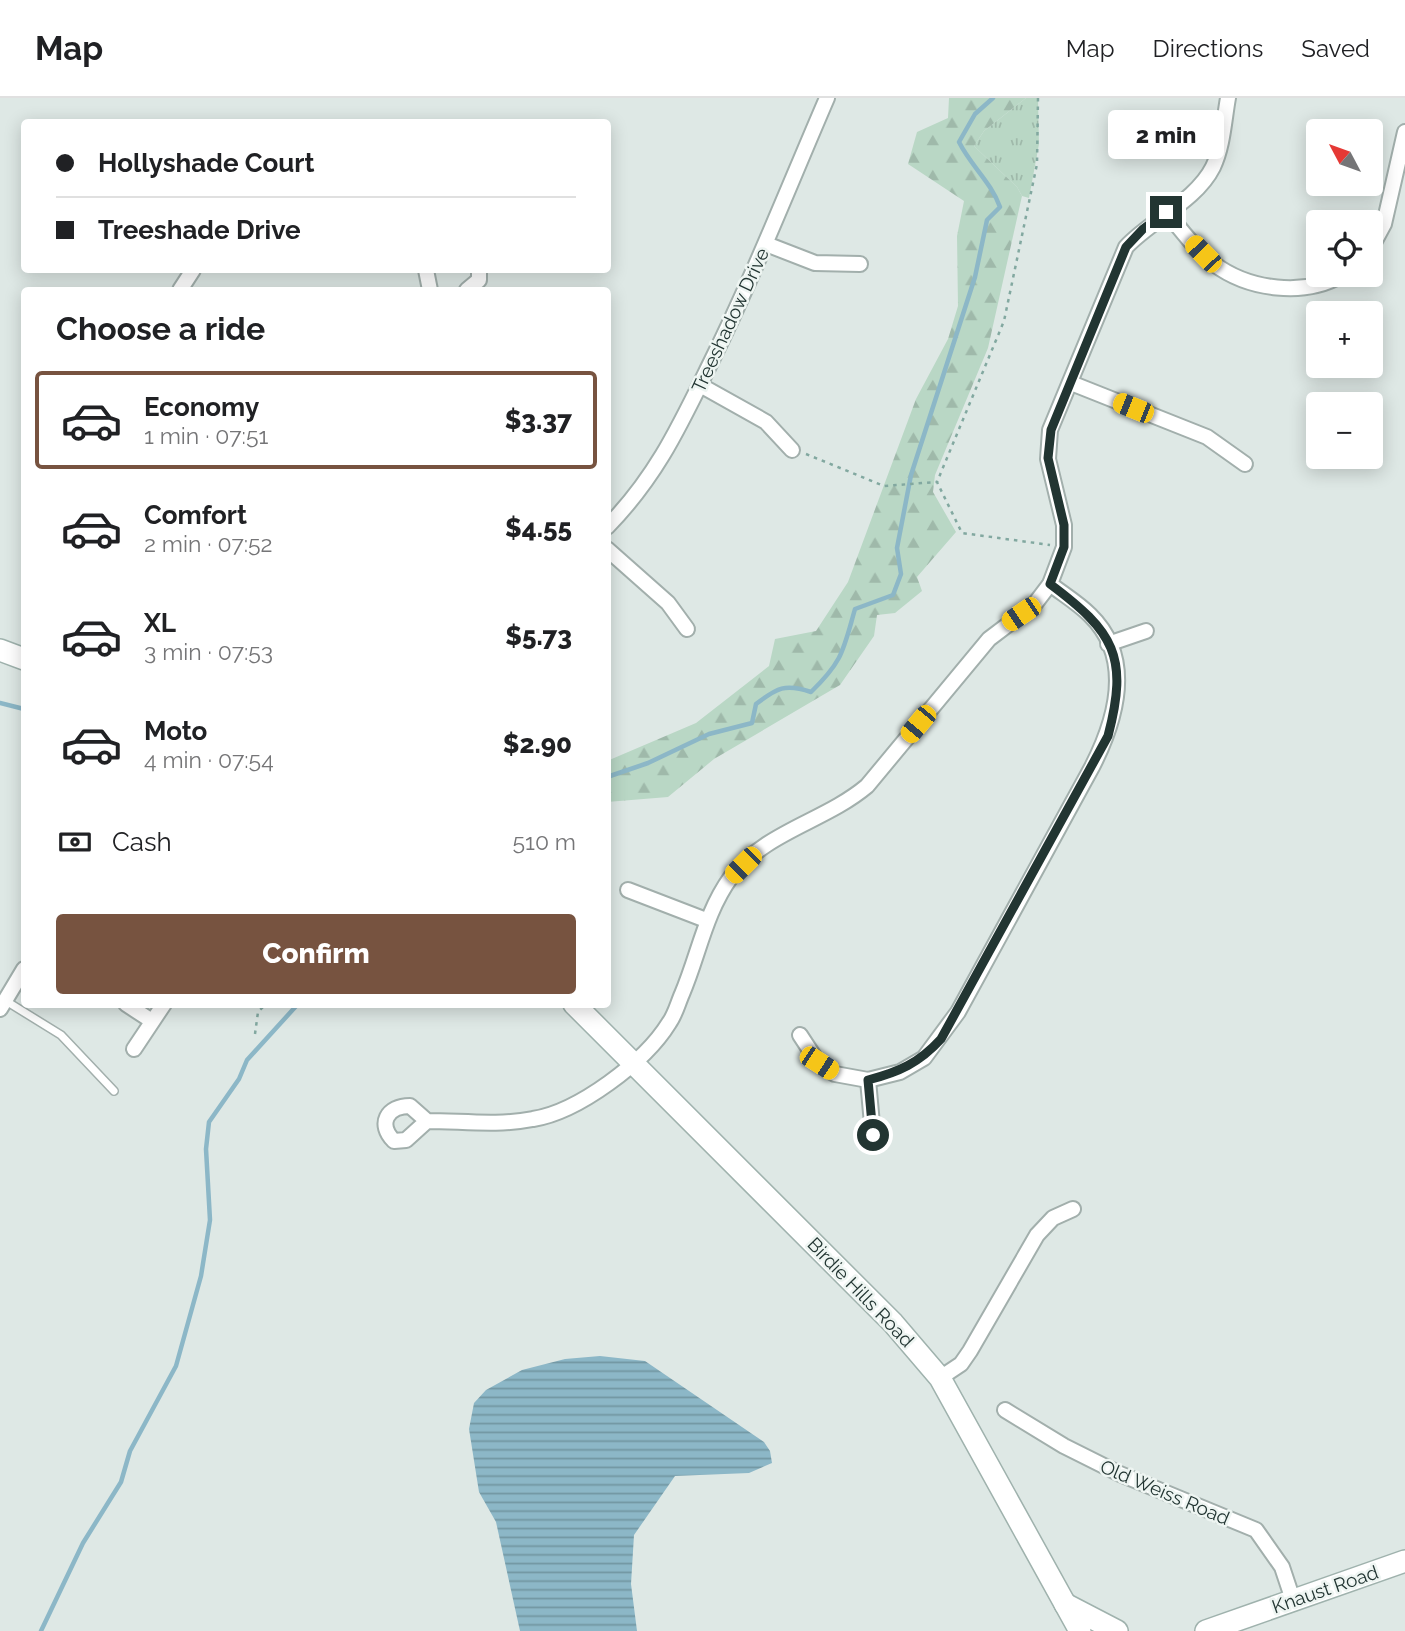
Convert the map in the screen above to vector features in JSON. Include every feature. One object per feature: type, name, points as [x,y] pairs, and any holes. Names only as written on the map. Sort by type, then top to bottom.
[{"type":"main road","points":[[0,650],[21,658]]},
{"type":"main road","name":"Birdie Hills Road","points":[[579,1008],[893,1323],[940,1378],[1080,1631]]},
{"type":"main road","name":"Knaust Road","points":[[1206,1631],[1405,1561]]},
{"type":"main road","points":[[1061,1631],[1065,1604],[1117,1631]]},
{"type":"street","name":"Treeshadow Drive","points":[[611,523],[639,495],[659,464],[700,386],[766,244],[827,98]]},
{"type":"street","points":[[427,1121],[506,1123],[559,1113],[582,1100],[633,1062],[669,1023],[683,992],[706,920],[733,875],[778,836],[848,802],[867,786],[989,639],[1034,605],[1050,584],[1064,547],[1064,525],[1048,458],[1051,430],[1126,247],[1143,229],[1198,186],[1213,167],[1228,98]]},
{"type":"street","points":[[1383,226],[1405,132]]},
{"type":"street","points":[[1166,212],[1213,264],[1236,276],[1281,289],[1310,287]]},
{"type":"street","points":[[766,244],[815,263],[860,264]]},
{"type":"street","points":[[470,287],[479,279],[479,273]]},
{"type":"street","points":[[1071,383],[1207,437],[1245,464]]},
{"type":"street","points":[[700,386],[766,422],[792,450]]},
{"type":"street","points":[[611,553],[668,603],[687,629]]},
{"type":"street","points":[[800,1035],[819,1063],[835,1074],[868,1080],[900,1072],[924,1058],[958,1012],[1108,736],[1119,688],[1117,661],[1091,615],[1050,584]]},
{"type":"street","points":[[1108,644],[1146,631]]},
{"type":"street","points":[[628,890],[706,920]]},
{"type":"street","points":[[3,1005],[21,974]]},
{"type":"street","points":[[132,1008],[152,1021]]},
{"type":"street","points":[[134,1049],[160,1008]]},
{"type":"street","points":[[868,1080],[873,1135]]},
{"type":"street","points":[[940,1378],[961,1364],[970,1351],[1037,1235],[1053,1218],[1073,1209]]},
{"type":"street","name":"Old Weiss Road","points":[[1005,1410],[1064,1446],[1120,1474],[1256,1530],[1282,1567],[1293,1600]]},
{"type":"lane","points":[[3,1005],[61,1035],[114,1091]]},
{"type":"path","points":[[1038,98],[1037,164],[1004,321],[937,482],[962,533],[1064,547]]},
{"type":"path","points":[[792,450],[814,456],[865,481],[897,485],[937,482]]},
{"type":"path","points":[[255,1034],[258,1012],[262,1008]]},
{"type":"green space","points":[[949,98],[1026,98],[984,131],[974,146],[1017,187],[1022,196],[988,348],[935,475],[933,492],[956,532],[917,577],[922,591],[895,613],[877,615],[874,636],[840,685],[714,759],[668,797],[611,802],[611,759],[696,723],[769,666],[775,639],[816,631],[848,582],[916,399],[948,339],[958,306],[957,236],[964,201],[908,164],[917,132],[948,118]]},
{"type":"green space","points":[[1026,98],[1038,98],[1039,144],[1029,198],[1022,196],[1017,187],[974,146],[984,131]]},
{"type":"water","points":[[600,1356],[645,1361],[764,1442],[770,1451],[772,1463],[749,1473],[675,1476],[634,1535],[631,1584],[637,1631],[520,1631],[496,1522],[479,1492],[469,1429],[474,1403],[486,1390],[522,1370],[565,1359]]},
{"type":"waterway","points":[[611,776],[648,763],[709,734],[752,723],[756,704],[776,691],[794,688],[811,692],[836,663],[855,609],[893,595],[901,574],[897,548],[911,475],[975,277],[987,220],[1000,207],[959,142],[975,114],[993,98]]},
{"type":"waterway","points":[[0,703],[21,708]]},
{"type":"waterway","points":[[41,1631],[83,1543],[121,1482],[130,1451],[176,1366],[201,1276],[210,1220],[206,1149],[209,1122],[239,1079],[247,1060],[294,1008]]},
{"type":"route","points":[[873,1135],[868,1080],[900,1072],[924,1058],[941,1039],[1108,736],[1119,688],[1117,661],[1102,629],[1091,615],[1050,584],[1064,547],[1064,525],[1048,458],[1051,430],[1126,247],[1143,229],[1166,212]]}]
